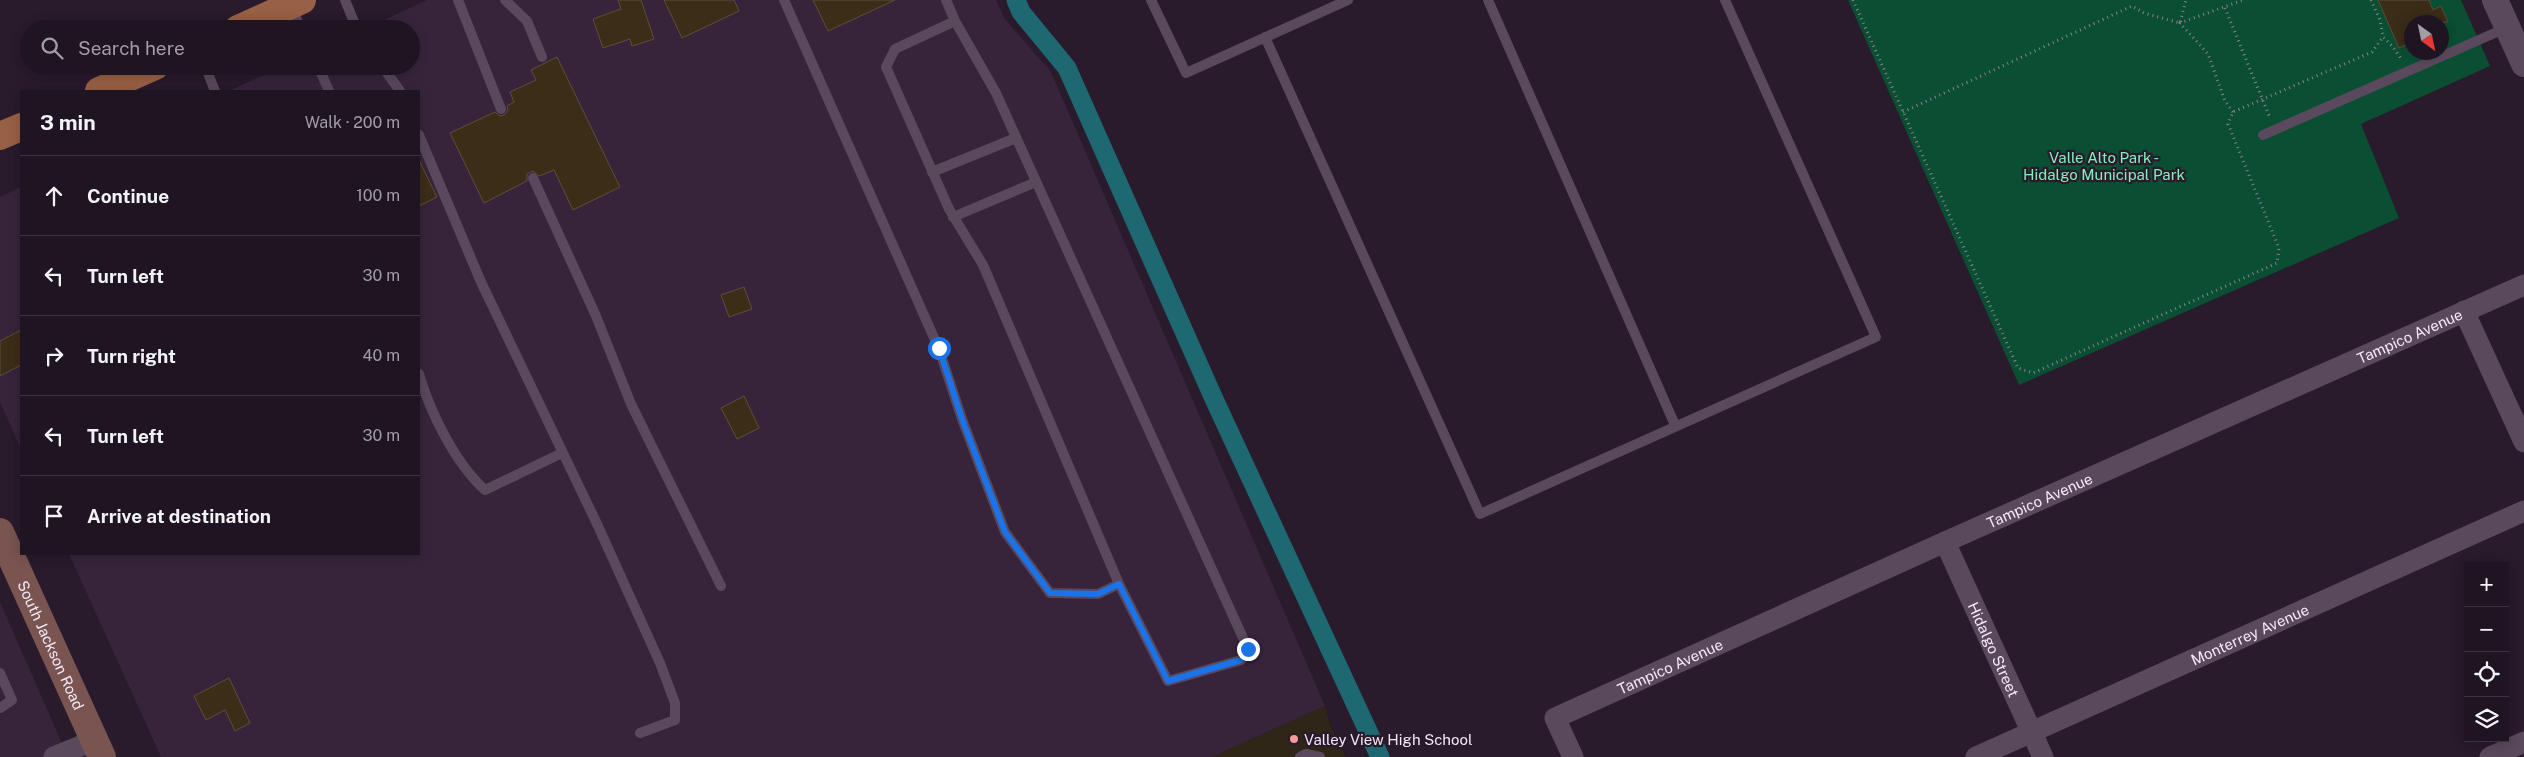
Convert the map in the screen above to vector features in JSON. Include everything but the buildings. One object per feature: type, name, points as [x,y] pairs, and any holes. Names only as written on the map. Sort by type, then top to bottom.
[{"type":"main road","points":[[268,20],[298,11]]},
{"type":"main road","points":[[101,90],[135,75]]},
{"type":"main road","points":[[0,136],[20,126]]},
{"type":"main road","name":"South Jackson Road","points":[[3,549],[98,749]]},
{"type":"street","points":[[2494,0],[2522,55]]},
{"type":"street","name":"Tampico Avenue","points":[[1573,757],[1555,718],[1945,542],[2524,285]]},
{"type":"street","points":[[2464,311],[2524,442]]},
{"type":"street","name":"Monterrey Avenue","points":[[1976,757],[2524,511]]},
{"type":"street","name":"Hidalgo Street","points":[[1945,542],[2043,757]]},
{"type":"street","points":[[2490,757],[2524,742]]},
{"type":"street","points":[[54,757],[98,749]]},
{"type":"lane","points":[[344,0],[353,20]]},
{"type":"lane","points":[[458,0],[501,109]]},
{"type":"lane","points":[[505,0],[527,20],[542,58]]},
{"type":"lane","points":[[784,0],[939,348],[962,419],[1005,532],[1050,593],[1098,594],[1119,584]]},
{"type":"lane","points":[[946,0],[955,21],[996,93],[1248,649],[1241,660],[1168,681],[1119,584],[983,265],[953,217],[932,172],[886,67],[895,49],[955,21]]},
{"type":"lane","points":[[1151,0],[1186,73],[1348,0]]},
{"type":"lane","points":[[1488,0],[1675,425]]},
{"type":"lane","points":[[1265,38],[1480,514],[1675,425],[1876,337],[1725,0]]},
{"type":"lane","points":[[2263,135],[2507,27]]},
{"type":"lane","points":[[209,75],[215,90]]},
{"type":"lane","points":[[322,75],[329,90]]},
{"type":"lane","points":[[388,75],[399,90]]},
{"type":"lane","points":[[420,137],[481,282],[636,610],[675,703],[675,720],[640,733]]},
{"type":"lane","points":[[932,172],[1016,138]]},
{"type":"lane","points":[[533,178],[596,316],[631,404],[721,586]]},
{"type":"lane","points":[[953,217],[1036,182]]},
{"type":"lane","points":[[420,378],[424,392],[449,442],[470,476],[485,490],[562,453]]},
{"type":"lane","points":[[0,673],[12,700],[0,708]]},
{"type":"lane","points":[[1300,757],[1306,754],[1320,757]]},
{"type":"path","points":[[1853,0],[2018,368],[2033,373],[2277,263],[2279,248],[2228,124],[2233,112],[2372,52],[2383,38]]},
{"type":"path","points":[[2180,23],[2186,0]]},
{"type":"path","points":[[2180,23],[2243,0]]},
{"type":"path","points":[[2371,0],[2380,20],[2383,38],[2393,46],[2409,71]]},
{"type":"path","points":[[1903,112],[2132,6],[2144,13],[2180,23],[2208,54],[2225,101],[2233,112]]},
{"type":"path","points":[[2225,8],[2276,130]]},
{"type":"shaded area","points":[[427,0],[996,0],[1005,19],[1051,72],[1325,706],[1212,757],[161,757],[69,555],[420,555],[420,90],[231,90],[264,75],[420,75],[420,20],[384,20]]},
{"type":"shaded area","points":[[20,187],[20,447],[0,402],[0,197]]},
{"type":"shaded area","points":[[0,602],[68,757],[0,757]]},
{"type":"shaded area","name":"Valley View High School","points":[[1325,706],[1330,725],[1346,757],[1212,757]]},
{"type":"green space","name":"Valle Alto Park - Hidalgo Municipal Park","points":[[1848,0],[2461,0],[2490,66],[2361,124],[2399,218],[2019,385]]},
{"type":"waterway","points":[[1016,0],[1021,12],[1067,68],[1214,399],[1380,757]]},
{"type":"place","name":"Valley View High School","points":[[1294,739]]},
{"type":"route","points":[[939,348],[962,419],[1005,532],[1050,593],[1098,594],[1119,584],[1168,681],[1241,660],[1248,649]]}]
